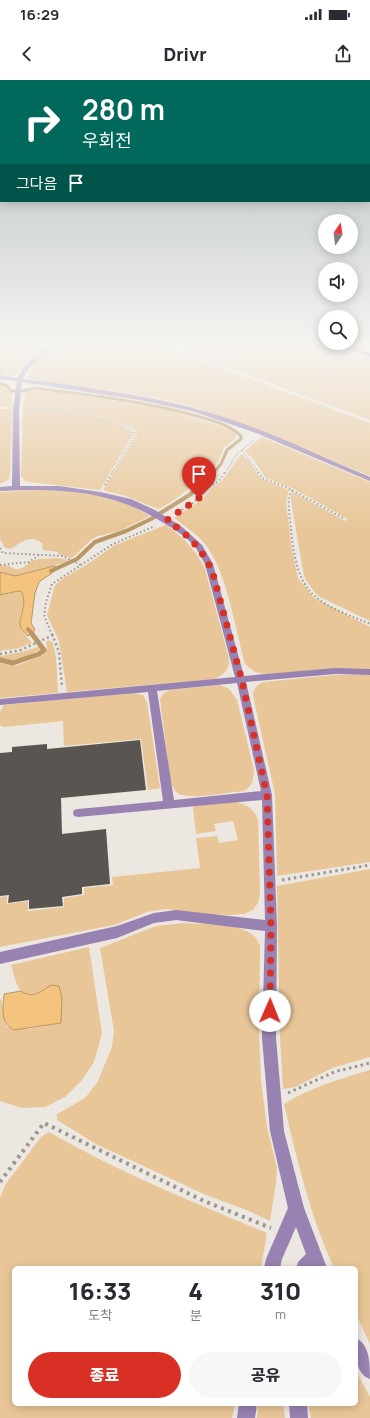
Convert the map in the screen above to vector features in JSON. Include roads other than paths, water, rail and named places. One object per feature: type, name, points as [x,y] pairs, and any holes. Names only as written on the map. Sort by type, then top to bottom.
[{"type":"street","points":[[16,406],[16,488]]},
{"type":"street","points":[[179,406],[203,412],[262,433],[342,469],[370,479]]},
{"type":"street","points":[[0,490],[16,488],[59,488],[100,494],[128,501],[160,517],[188,536],[199,547],[209,564],[242,681],[267,795],[271,926],[269,1038],[274,1101],[277,1131],[296,1208],[312,1264]]},
{"type":"street","points":[[0,702],[242,681],[335,671],[370,672]]},
{"type":"street","points":[[152,688],[169,804]]},
{"type":"street","points":[[78,814],[267,795]]},
{"type":"street","points":[[0,958],[117,932],[154,918],[176,915],[271,926]]},
{"type":"street","points":[[272,1266],[296,1208]]},
{"type":"street","points":[[358,1350],[370,1371]]},
{"type":"street","points":[[246,1418],[248,1406]]},
{"type":"street","points":[[298,1406],[299,1418]]},
{"type":"waterway","points":[[159,406],[220,423],[241,436],[241,439],[227,450],[221,464],[214,472]]},
{"type":"waterway","points":[[51,571],[77,559],[95,542],[126,531],[151,519],[191,494],[195,488],[214,472]]},
{"type":"waterway","points":[[28,629],[33,635]]},
{"type":"waterway","points":[[0,660],[13,663],[39,654],[44,650],[32,634]]}]
